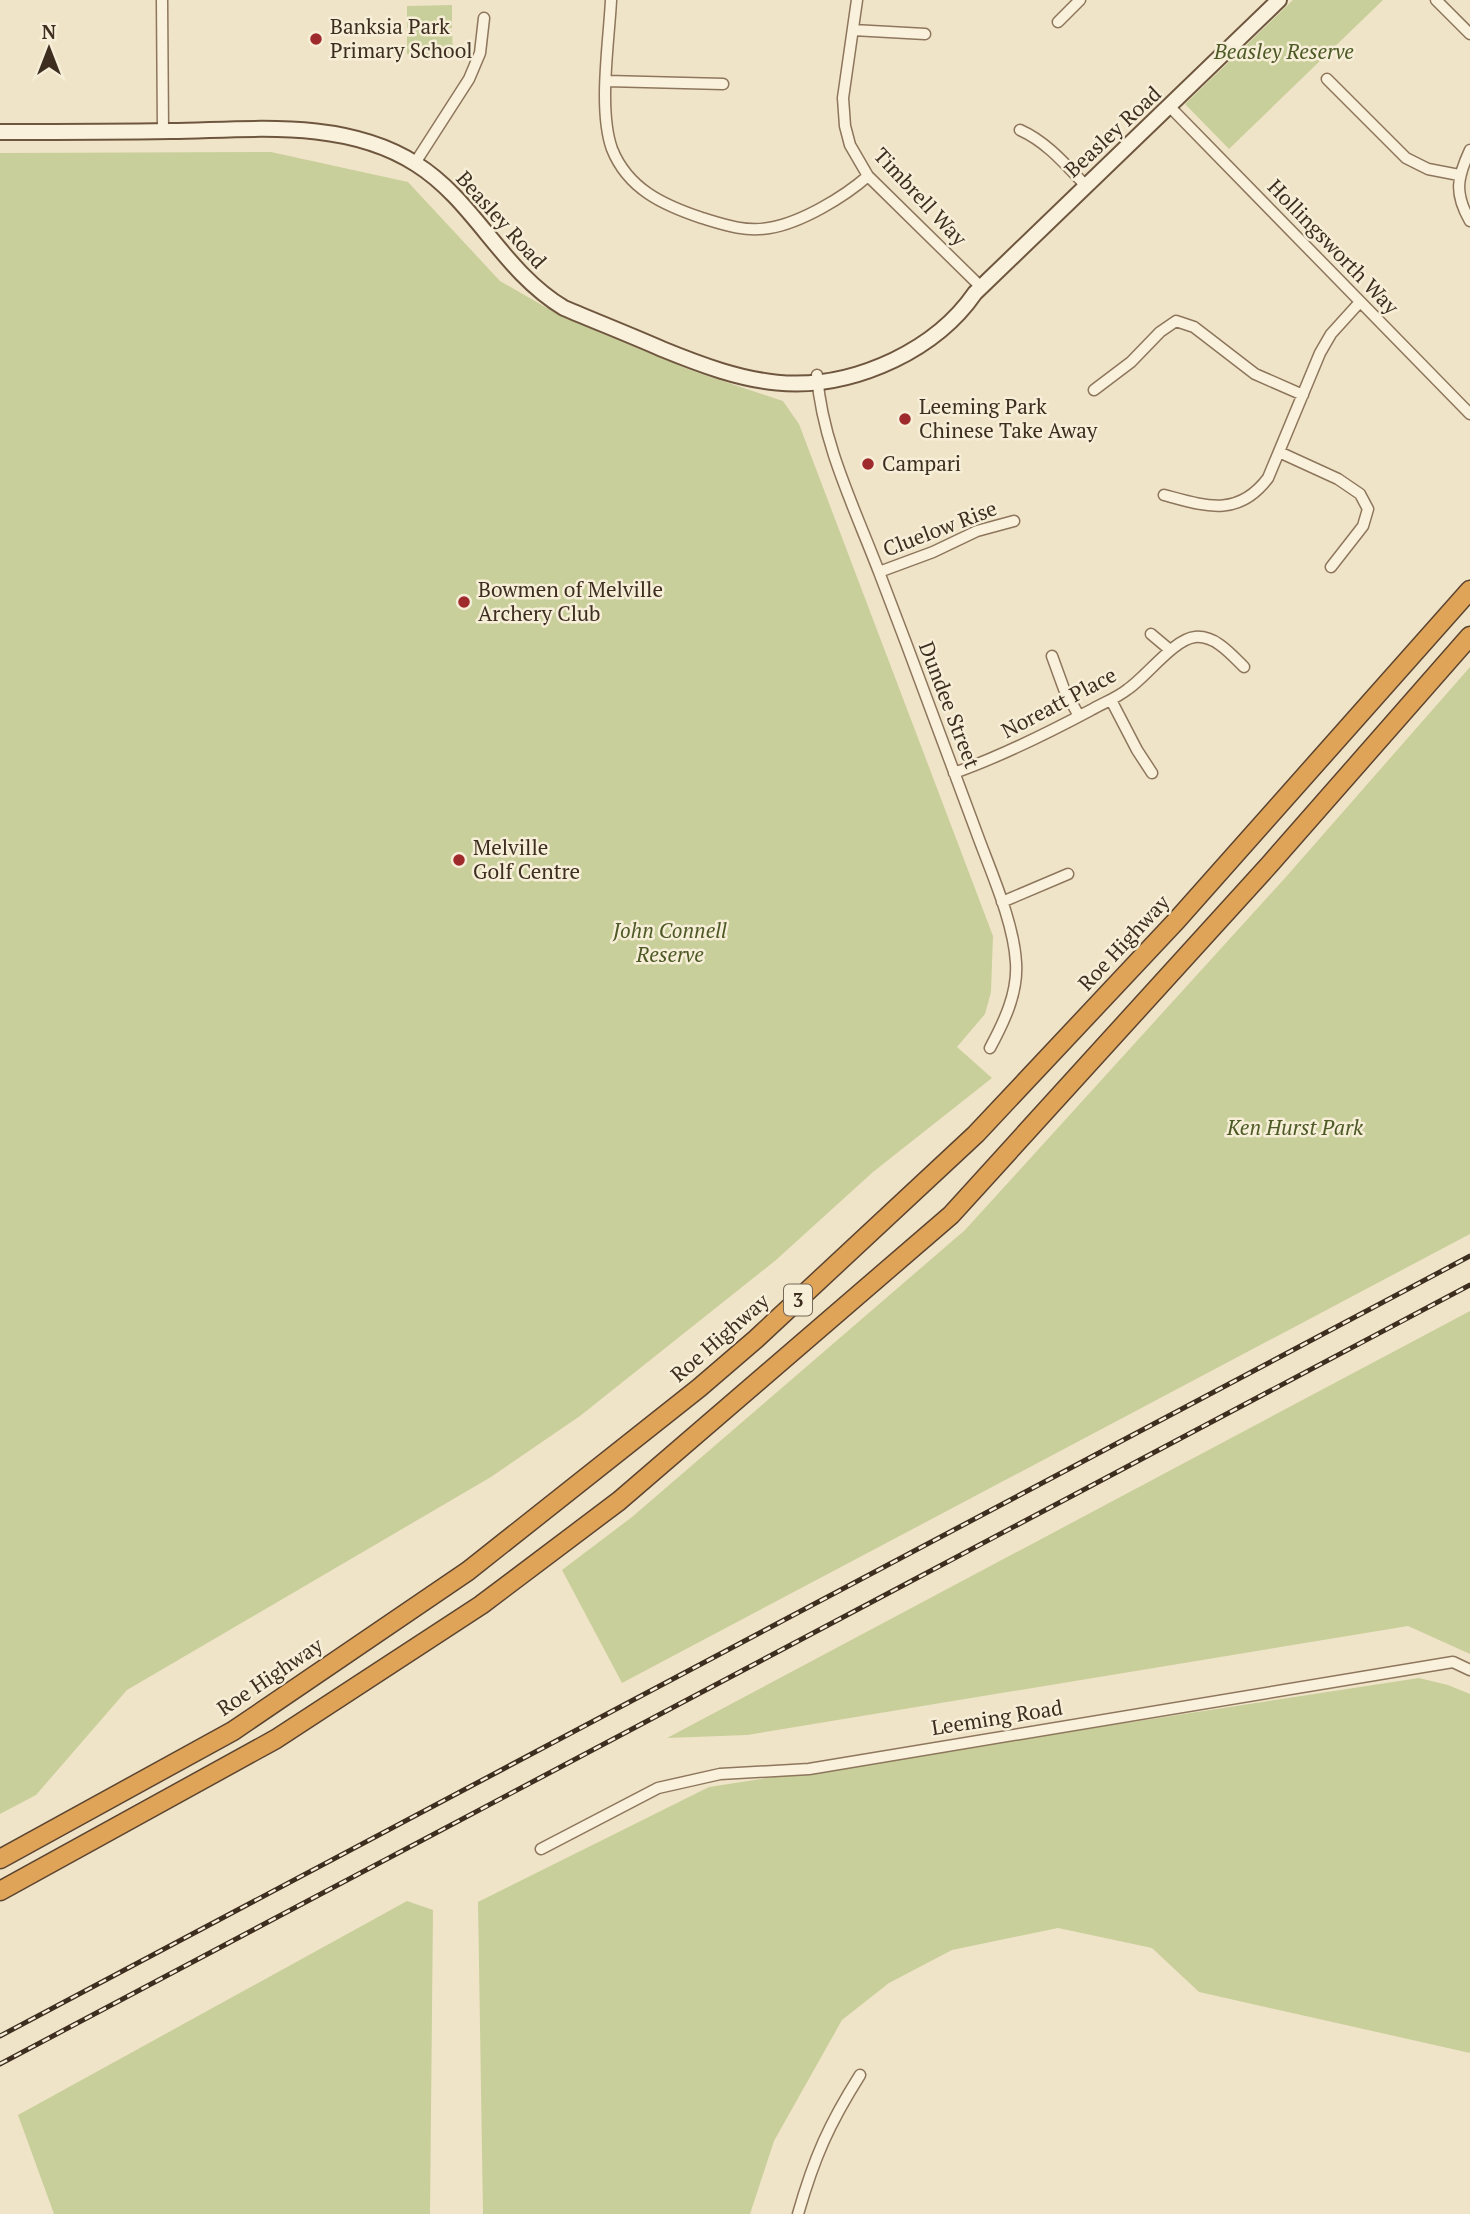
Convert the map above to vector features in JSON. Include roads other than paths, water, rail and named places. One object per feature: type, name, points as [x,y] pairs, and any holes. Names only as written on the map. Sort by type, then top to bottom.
[{"type":"highway","name":"Roe Highway","points":[[0,1859],[233,1731],[468,1571],[699,1388],[976,1134],[1177,920],[1470,590]]},
{"type":"highway","name":"3","points":[[0,1891],[276,1738],[481,1605],[619,1501],[951,1215],[1270,864],[1470,636]]},
{"type":"main road","name":"Beasley Road","points":[[0,132],[282,123],[330,126],[374,136],[399,146],[417,161],[444,176],[473,204],[526,269],[544,287],[568,302],[722,364],[761,374],[817,379],[884,357],[915,339],[978,290],[1170,107],[1273,2]]},
{"type":"main road","name":"Beasley Road","points":[[0,126],[163,128]]},
{"type":"street","points":[[162,0],[163,128]]},
{"type":"street","points":[[611,0],[606,122],[612,149],[624,171],[636,186],[652,197],[726,227],[769,228],[792,222],[813,212],[868,176]]},
{"type":"street","name":"Timbrell Way","points":[[857,0],[844,83],[843,111],[850,145],[868,176],[978,290]]},
{"type":"street","points":[[1058,22],[1080,0]]},
{"type":"street","points":[[1436,0],[1470,34]]},
{"type":"street","points":[[417,161],[469,79],[480,53],[484,18]]},
{"type":"street","points":[[853,30],[925,34]]},
{"type":"street","points":[[1326,79],[1406,158],[1429,169],[1459,175]]},
{"type":"street","points":[[607,81],[723,84]]},
{"type":"street","name":"Hollingsworth Way","points":[[1170,107],[1470,414]]},
{"type":"street","points":[[1020,130],[1047,147],[1086,186]]},
{"type":"street","points":[[1470,150],[1459,175],[1460,200],[1470,221]]},
{"type":"street","points":[[1164,495],[1206,506],[1232,505],[1258,492],[1268,478],[1331,334],[1360,302]]},
{"type":"street","points":[[1094,390],[1131,362],[1160,332],[1176,321],[1194,327],[1255,374],[1303,395]]},
{"type":"street","name":"Dundee Street","points":[[817,379],[827,430],[845,484],[1002,902],[1015,951],[1016,976],[1003,1025],[990,1048]]},
{"type":"street","points":[[1279,452],[1338,479],[1360,494],[1368,509],[1363,526],[1331,567]]},
{"type":"street","name":"Cluelow Rise","points":[[879,572],[933,552],[977,531],[1014,521]]},
{"type":"street","points":[[1151,634],[1170,650]]},
{"type":"street","name":"Noreatt Place","points":[[954,773],[1028,744],[1111,700],[1145,676],[1183,640],[1196,637],[1210,640],[1226,649],[1244,667]]},
{"type":"street","points":[[1052,656],[1064,689],[1079,716]]},
{"type":"street","points":[[1111,700],[1152,773]]},
{"type":"street","points":[[1002,902],[1068,874]]},
{"type":"street","name":"Leeming Road","points":[[541,1849],[658,1788],[720,1774],[810,1769],[1453,1662],[1470,1670]]},
{"type":"street","points":[[798,2214],[816,2154],[834,2115],[859,2075]]},
{"type":"railway","points":[[0,2036],[1470,1256]]},
{"type":"railway","points":[[0,2064],[1470,1285]]},
{"type":"place","name":"Banksia Park Primary School","points":[[316,39]]},
{"type":"place","name":"Leeming Park Chinese Take Away","points":[[905,419]]},
{"type":"place","name":"Campari","points":[[868,464]]},
{"type":"place","name":"Bowmen of Melville Archery Club","points":[[464,602]]},
{"type":"place","name":"Melville Golf Centre","points":[[459,860]]},
{"type":"park label","name":"Beasley Reserve","points":[[1284,52]]},
{"type":"park label","name":"John Connell Reserve","points":[[670,943]]},
{"type":"park label","name":"Ken Hurst Park","points":[[1295,1128]]}]
